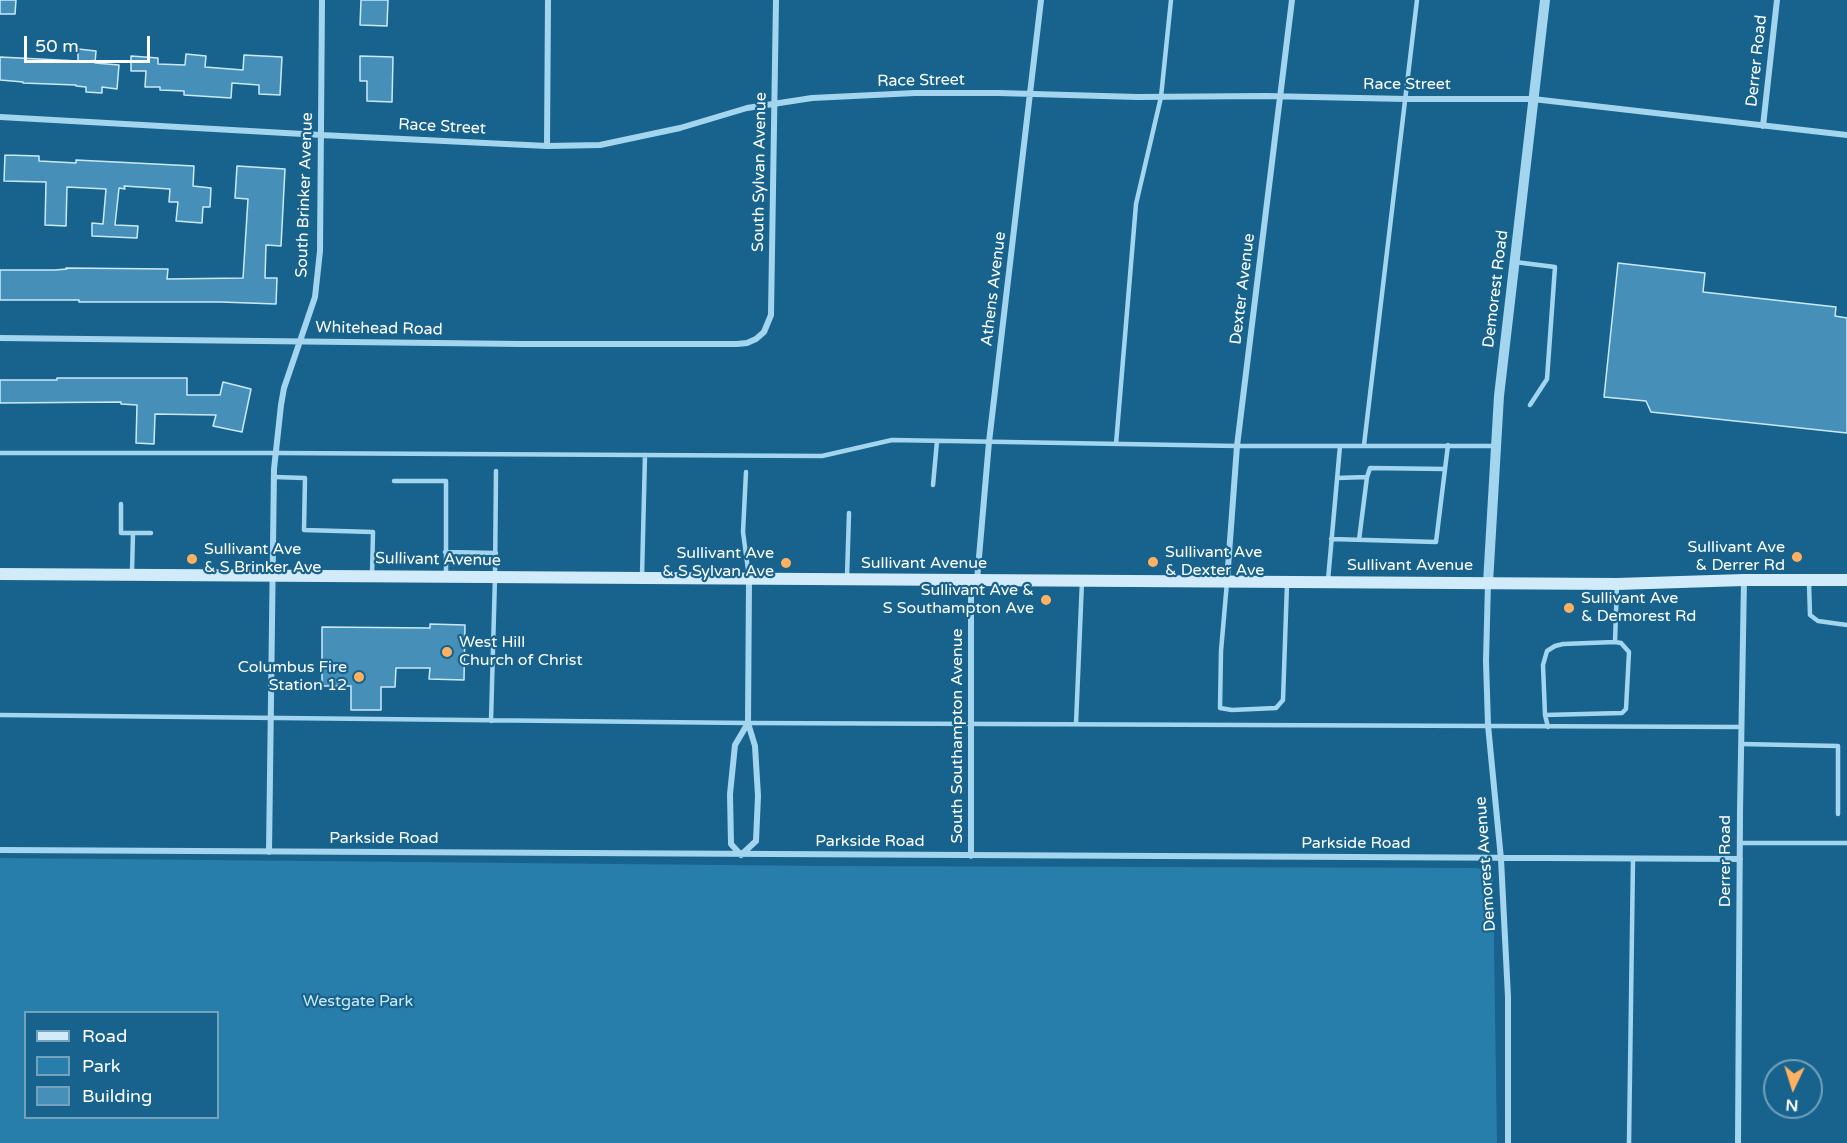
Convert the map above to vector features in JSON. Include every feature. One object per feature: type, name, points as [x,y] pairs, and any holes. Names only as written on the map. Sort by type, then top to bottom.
[{"type":"main road","name":"Sullivant Avenue","points":[[0,574],[1617,584],[1847,580]]},
{"type":"street","name":"South Brinker Avenue","points":[[269,852],[274,477],[284,388],[315,297],[320,251],[322,0]]},
{"type":"street","points":[[547,146],[548,0]]},
{"type":"street","name":"South Sylvan Avenue","points":[[756,339],[764,332],[771,315],[776,0]]},
{"type":"street","name":"Athens Avenue","points":[[974,581],[1041,0]]},
{"type":"street","name":"Dexter Avenue","points":[[1227,582],[1237,446],[1292,0]]},
{"type":"street","name":"Demorest Road","points":[[1488,583],[1499,396],[1545,0]]},
{"type":"street","name":"Derrer Road","points":[[1763,126],[1777,0]]},
{"type":"street","name":"Race Street","points":[[0,117],[547,146],[600,145],[680,128],[747,108],[812,98],[915,93],[1161,97],[1281,96],[1533,99],[1847,135]]},
{"type":"street","name":"Whitehead Road","points":[[0,338],[737,344],[756,339]]},
{"type":"street","points":[[748,723],[735,746],[730,794],[731,844],[741,855],[756,841],[758,796],[756,746],[748,723],[749,580]]},
{"type":"street","name":"Derrer Road","points":[[1738,1143],[1744,580]]},
{"type":"street","name":"South Southampton Avenue","points":[[971,856],[974,581]]},
{"type":"street","name":"Demorest Avenue","points":[[1488,583],[1486,661],[1488,725],[1500,859],[1508,997],[1508,1143]]},
{"type":"street","name":"Parkside Road","points":[[0,850],[1740,859]]},
{"type":"lane","points":[[1116,444],[1136,204],[1161,97],[1171,0]]},
{"type":"lane","points":[[1364,445],[1417,0]]},
{"type":"lane","points":[[1514,262],[1555,267],[1547,379],[1530,405]]},
{"type":"lane","points":[[0,453],[822,456],[892,440],[1237,446],[1495,446]]},
{"type":"lane","points":[[933,485],[937,441]]},
{"type":"lane","points":[[1331,539],[1436,542],[1448,445]]},
{"type":"lane","points":[[1328,582],[1340,446]]},
{"type":"lane","points":[[642,579],[645,455]]},
{"type":"lane","points":[[1359,540],[1370,468],[1445,469]]},
{"type":"lane","points":[[491,721],[496,471]]},
{"type":"lane","points":[[747,472],[743,532],[749,580]]},
{"type":"lane","points":[[274,477],[305,478],[304,530],[373,532],[372,576]]},
{"type":"lane","points":[[1337,478],[1367,477]]},
{"type":"lane","points":[[394,481],[446,481],[446,577]]},
{"type":"lane","points":[[121,504],[121,532],[151,533]]},
{"type":"lane","points":[[847,580],[849,513]]},
{"type":"lane","points":[[132,575],[133,533]]},
{"type":"lane","points":[[446,552],[496,553]]},
{"type":"lane","points":[[1809,580],[1810,615],[1818,621],[1847,625]]},
{"type":"lane","points":[[1076,724],[1082,581]]},
{"type":"lane","points":[[1227,582],[1221,651],[1220,708],[1232,710],[1276,708],[1283,700],[1287,582]]},
{"type":"lane","points":[[1615,642],[1617,584]]},
{"type":"lane","points":[[1545,715],[1622,713],[1626,709],[1629,652],[1621,643],[1615,642],[1563,644],[1547,651],[1543,665],[1545,715],[1548,727]]},
{"type":"lane","points":[[0,715],[748,723],[1741,727]]},
{"type":"lane","points":[[1741,744],[1838,746],[1838,814]]},
{"type":"lane","points":[[1740,843],[1847,843]]},
{"type":"lane","points":[[1629,1143],[1633,859]]},
{"type":"green space","name":"Westgate Park","points":[[0,858],[824,866],[1477,868],[1488,872],[1493,880],[1497,1143],[0,1143]]},
{"type":"building","points":[[0,0],[16,0],[15,14],[0,14]]},
{"type":"building","points":[[361,0],[388,0],[387,26],[360,25]]},
{"type":"building","points":[[78,49],[96,51],[95,63],[119,65],[117,89],[102,87],[102,93],[86,92],[86,87],[76,85],[0,80],[0,57],[78,61]]},
{"type":"building","points":[[186,54],[206,56],[205,67],[243,70],[244,55],[282,57],[280,95],[259,94],[259,85],[232,83],[231,98],[184,95],[184,91],[145,87],[146,71],[131,71],[131,56],[158,58],[158,64],[185,65]]},
{"type":"building","points":[[360,56],[393,57],[392,102],[367,101],[367,81],[360,81]]},
{"type":"building","points":[[5,155],[39,156],[39,161],[76,163],[76,160],[194,166],[193,186],[211,188],[210,207],[203,207],[202,223],[176,221],[178,202],[169,202],[170,189],[124,186],[125,189],[119,188],[115,225],[138,226],[137,238],[92,236],[92,223],[103,224],[106,189],[67,187],[66,226],[45,225],[46,182],[4,181]]},
{"type":"building","points":[[237,166],[285,169],[281,246],[266,245],[265,278],[277,278],[276,304],[0,300],[0,270],[168,269],[167,279],[243,278],[248,199],[235,198]]},
{"type":"building","points":[[1618,263],[1705,273],[1703,292],[1836,307],[1835,316],[1847,318],[1847,433],[1651,412],[1646,401],[1604,397]]},
{"type":"building","points":[[57,378],[187,378],[187,395],[220,395],[223,382],[251,389],[242,432],[213,426],[216,415],[155,414],[154,444],[136,443],[137,405],[121,404],[121,402],[0,403],[0,380],[57,380]]},
{"type":"building","name":"Columbus Fire Station 12","points":[[430,624],[465,625],[464,680],[429,679],[430,668],[396,668],[395,687],[381,687],[381,710],[351,710],[351,686],[322,686],[322,627],[430,628]]},
{"type":"place","name":"Sullivant Ave & Derrer Rd","points":[[1797,557]]},
{"type":"place","name":"Sullivant Ave & S Brinker Ave","points":[[192,559]]},
{"type":"place","name":"Sullivant Ave & Dexter Ave","points":[[1153,562]]},
{"type":"place","name":"Sullivant Ave & S Sylvan Ave","points":[[786,563]]},
{"type":"place","name":"Sullivant Ave & S Southampton Ave","points":[[1046,600]]},
{"type":"place","name":"Sullivant Ave & Demorest Rd","points":[[1569,608]]},
{"type":"place","name":"West Hill Church of Christ","points":[[447,652]]},
{"type":"place","name":"Columbus Fire Station 12","points":[[359,677]]}]
